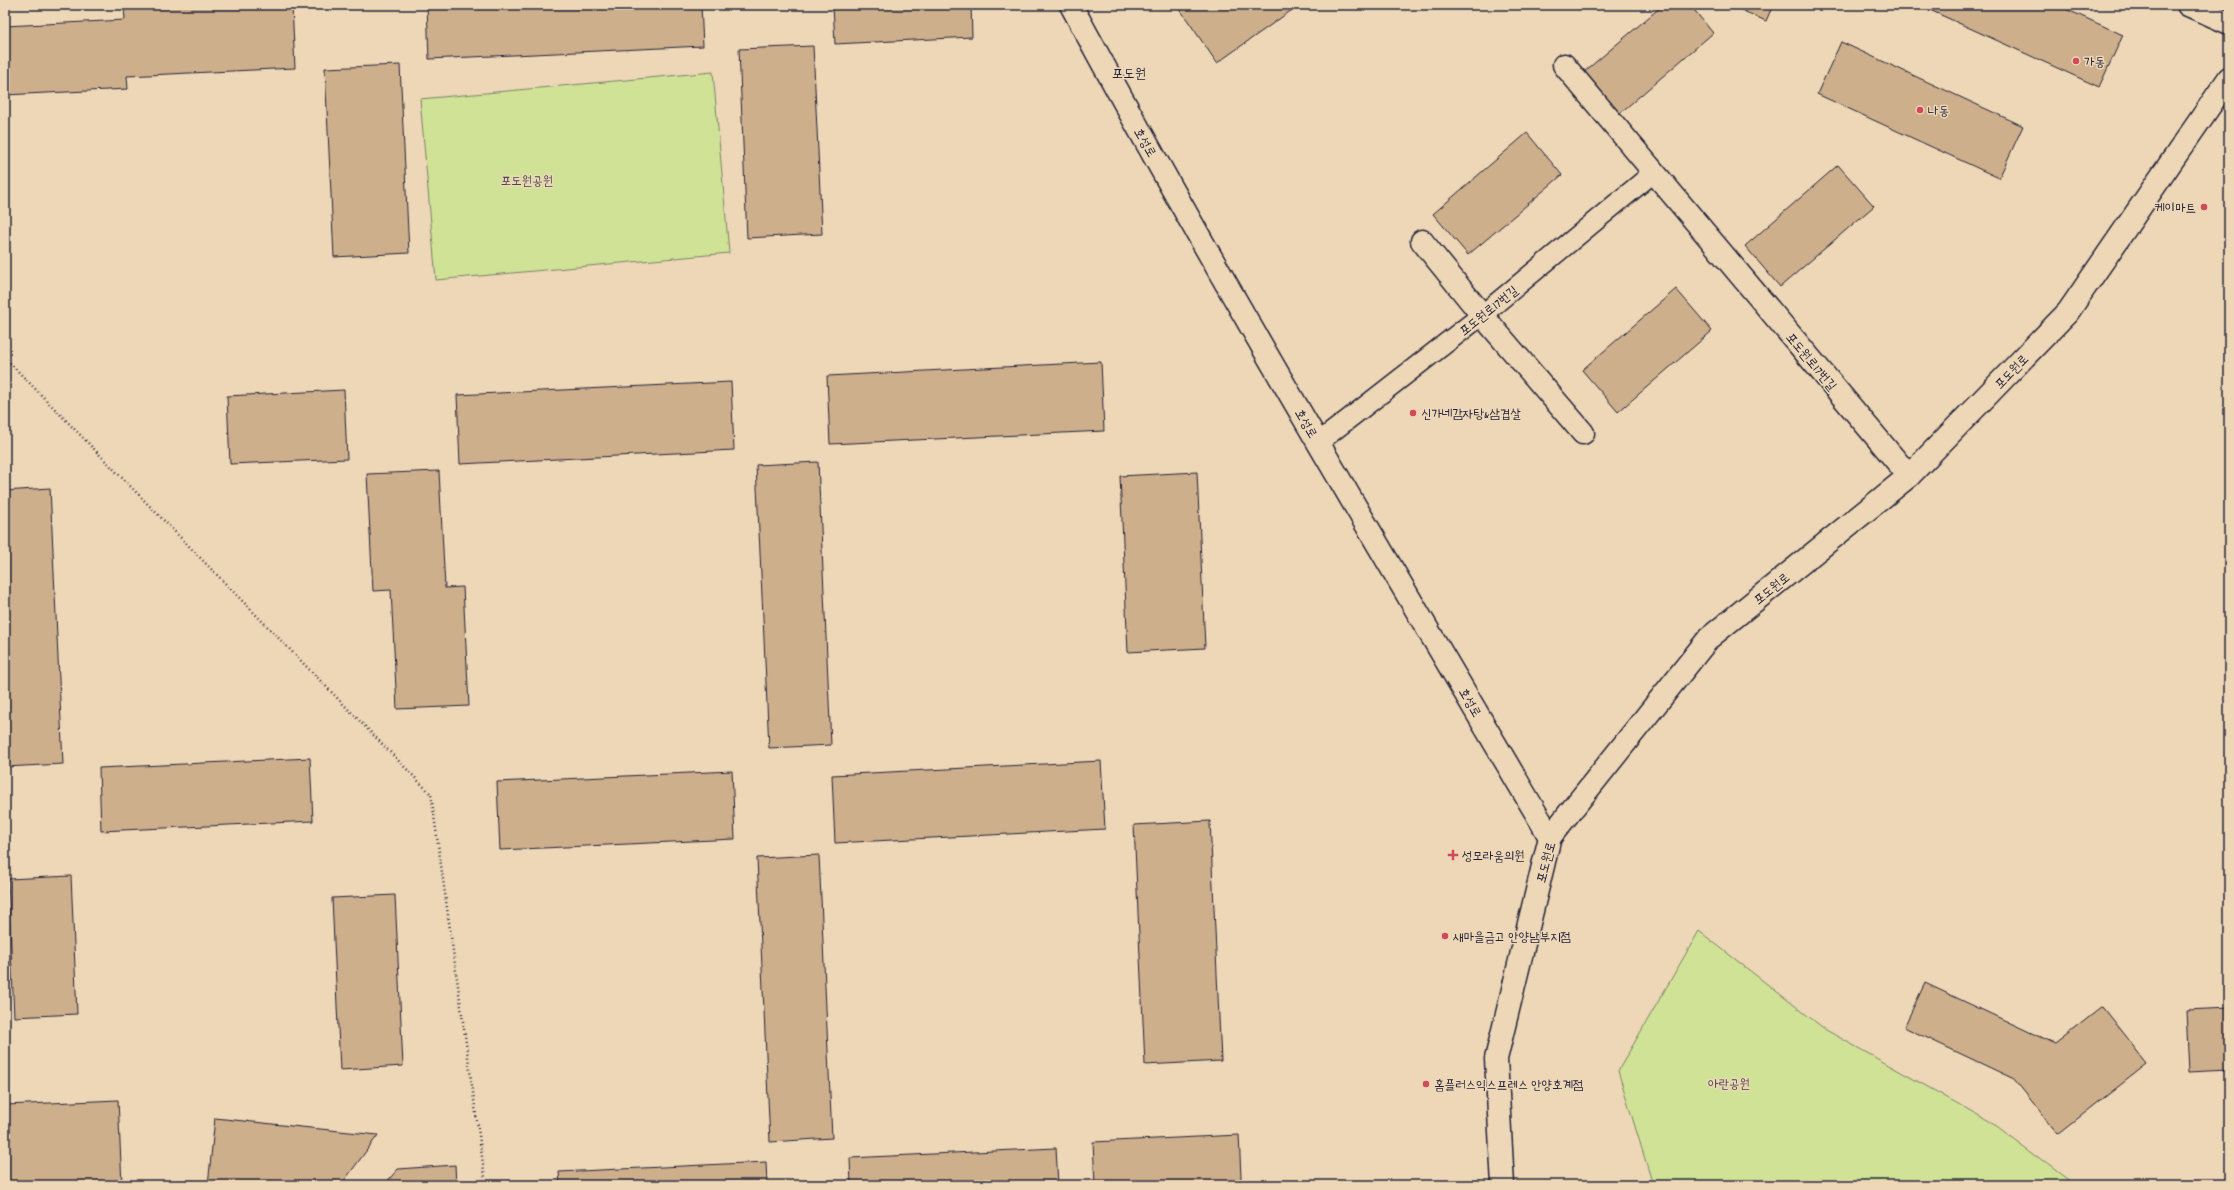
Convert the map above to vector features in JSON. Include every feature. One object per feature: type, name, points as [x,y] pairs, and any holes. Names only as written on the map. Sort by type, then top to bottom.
[{"type":"street","name":"호성로","points":[[1071,5],[1119,95],[1319,442],[1550,837]]},
{"type":"street","points":[[2188,5],[2229,23]]},
{"type":"street","name":"포도원로17번길","points":[[1564,65],[1653,173],[1909,476]]},
{"type":"street","name":"포도원로","points":[[1503,1185],[1496,1059],[1550,837],[1709,638],[1909,476],[2068,312],[2229,78]]},
{"type":"street","points":[[1422,241],[1482,315],[1583,433]]},
{"type":"lane","name":"포도원로17번길","points":[[1319,442],[1482,315],[1653,173]]},
{"type":"path","points":[[7,360],[432,794],[486,1185]]},
{"type":"green space","name":"포도원공원","points":[[713,72],[729,253],[436,280],[420,99]]},
{"type":"green space","name":"아란공원","points":[[1699,931],[1826,1030],[1994,1124],[2075,1185],[1653,1185],[1618,1071]]},
{"type":"building","points":[[124,5],[292,5],[295,68],[127,76],[128,89],[5,95],[5,26],[125,20]]},
{"type":"building","points":[[427,5],[701,5],[703,46],[429,59]]},
{"type":"building","points":[[833,5],[971,5],[972,37],[835,44]]},
{"type":"building","points":[[1177,5],[1299,5],[1217,63]]},
{"type":"building","points":[[1663,5],[1690,5],[1713,33],[1619,114],[1584,72]]},
{"type":"building","points":[[1730,5],[1773,5],[1766,21]]},
{"type":"building","name":"가동","points":[[1919,5],[2057,5],[2123,35],[2099,87]]},
{"type":"building","name":"나동","points":[[1841,42],[2023,126],[1999,178],[1817,94]]},
{"type":"building","points":[[813,46],[822,234],[747,238],[739,49]]},
{"type":"building","points":[[400,65],[409,253],[334,257],[325,68]]},
{"type":"building","points":[[1527,133],[1562,175],[1468,255],[1433,214]]},
{"type":"building","points":[[1838,165],[1874,206],[1780,287],[1745,246]]},
{"type":"building","points":[[1676,289],[1712,331],[1618,412],[1582,370]]},
{"type":"building","points":[[1101,362],[1104,431],[830,444],[827,376]]},
{"type":"building","points":[[731,382],[734,450],[460,464],[457,395]]},
{"type":"building","points":[[344,390],[347,459],[230,464],[227,396]]},
{"type":"building","points":[[818,462],[831,745],[769,748],[756,465]]},
{"type":"building","points":[[439,471],[445,588],[463,587],[469,706],[397,709],[391,590],[373,591],[367,474]]},
{"type":"building","points":[[1197,472],[1205,648],[1128,652],[1120,476]]},
{"type":"building","points":[[50,488],[63,764],[5,767],[5,491]]},
{"type":"building","points":[[310,758],[313,821],[101,831],[99,768]]},
{"type":"building","points":[[1101,761],[1105,829],[835,843],[832,775]]},
{"type":"building","points":[[732,771],[735,839],[500,850],[497,782]]},
{"type":"building","points":[[1210,821],[1221,1061],[1145,1065],[1134,825]]},
{"type":"building","points":[[819,855],[832,1138],[770,1142],[757,858]]},
{"type":"building","points":[[71,876],[77,1014],[14,1017],[8,879]]},
{"type":"building","points":[[395,895],[403,1066],[340,1070],[332,898]]},
{"type":"building","points":[[1925,983],[2055,1044],[2102,1007],[2147,1064],[2058,1134],[2014,1079],[1904,1027]]},
{"type":"building","points":[[2229,1008],[2229,1070],[2189,1072],[2186,1010]]},
{"type":"building","points":[[118,1100],[122,1185],[5,1185],[5,1105]]},
{"type":"building","points":[[215,1118],[378,1135],[341,1185],[208,1185]]},
{"type":"building","points":[[1239,1135],[1241,1177],[1239,1185],[1095,1185],[1093,1142]]},
{"type":"building","points":[[1056,1148],[1058,1185],[851,1185],[850,1158]]},
{"type":"building","points":[[766,1162],[767,1185],[560,1185],[559,1172]]},
{"type":"building","points":[[455,1165],[456,1185],[384,1185],[398,1169]]},
{"type":"place","name":"가동","points":[[2076,61]]},
{"type":"place","name":"나동","points":[[1920,110]]},
{"type":"place","name":"케이마트","points":[[2204,207]]},
{"type":"place","name":"신가네감자탕&삼겹살","points":[[1413,413]]},
{"type":"place","name":"성모라움의원","points":[[1453,855]]},
{"type":"place","name":"새마을금고 안양남부지점","points":[[1445,936]]},
{"type":"place","name":"홈플러스익스프레스 안양호계점","points":[[1426,1084]]},
{"type":"district","name":"포도원","points":[[1129,73]]}]
